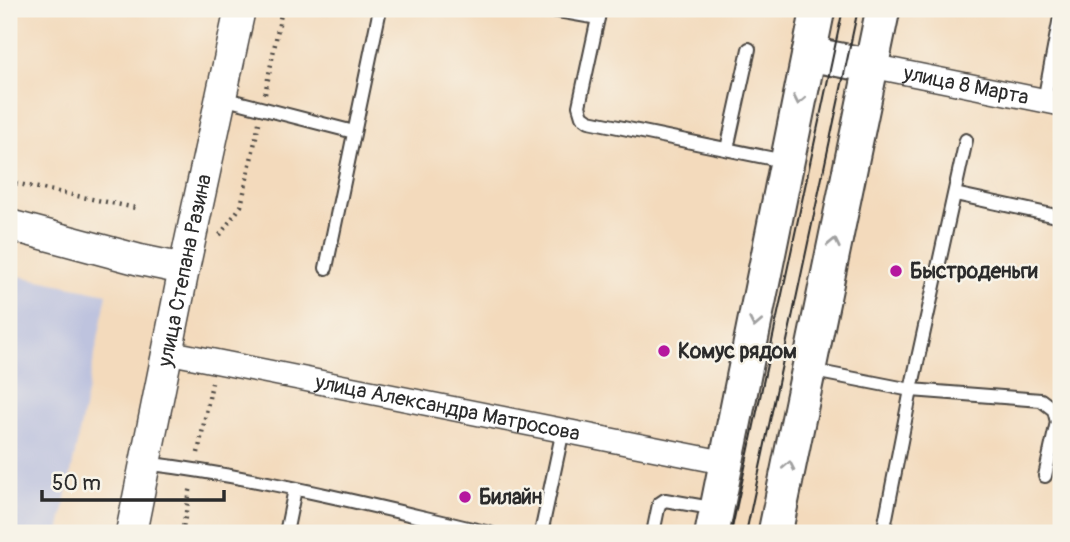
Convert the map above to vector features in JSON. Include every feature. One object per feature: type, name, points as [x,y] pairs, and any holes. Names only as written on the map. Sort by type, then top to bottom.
[{"type":"main road","points":[[715,521],[818,9]]},
{"type":"main road","points":[[775,533],[883,9]]},
{"type":"main road","points":[[808,54],[872,66]]},
{"type":"street","name":"улица Степана Разина","points":[[131,533],[240,9]]},
{"type":"street","name":"улица 8 Марта","points":[[872,66],[1053,102]]},
{"type":"street","points":[[9,225],[184,269]]},
{"type":"street","name":"улица Александра Матросова","points":[[168,352],[727,463]]},
{"type":"lane","points":[[326,268],[380,9]]},
{"type":"lane","points":[[547,9],[599,13],[579,106],[582,116],[589,121],[787,161]]},
{"type":"lane","points":[[1053,102],[1061,12]]},
{"type":"lane","points":[[727,149],[749,49]]},
{"type":"lane","points":[[222,98],[354,132]]},
{"type":"lane","points":[[883,533],[911,390],[966,140]]},
{"type":"lane","points":[[955,194],[1061,217]]},
{"type":"lane","points":[[808,369],[911,390],[1041,400],[1054,410],[1056,422],[1045,476]]},
{"type":"lane","points":[[541,533],[563,430]]},
{"type":"lane","points":[[144,463],[195,469],[295,489],[490,533]]},
{"type":"lane","points":[[286,533],[295,489]]},
{"type":"lane","points":[[653,533],[659,504],[665,500],[715,521]]},
{"type":"path","points":[[220,235],[241,205],[282,9]]},
{"type":"path","points":[[9,182],[136,208]]},
{"type":"path","points":[[182,533],[217,361]]},
{"type":"shaded area","points":[[9,274],[107,294],[59,533],[9,533]]},
{"type":"tram line","points":[[731,533],[843,9]]},
{"type":"tram line","points":[[746,533],[858,9]]},
{"type":"place","name":"Быстроденьги","points":[[896,271]]},
{"type":"place","name":"Комус рядом","points":[[664,351]]},
{"type":"place","name":"Билайн","points":[[465,497]]}]
